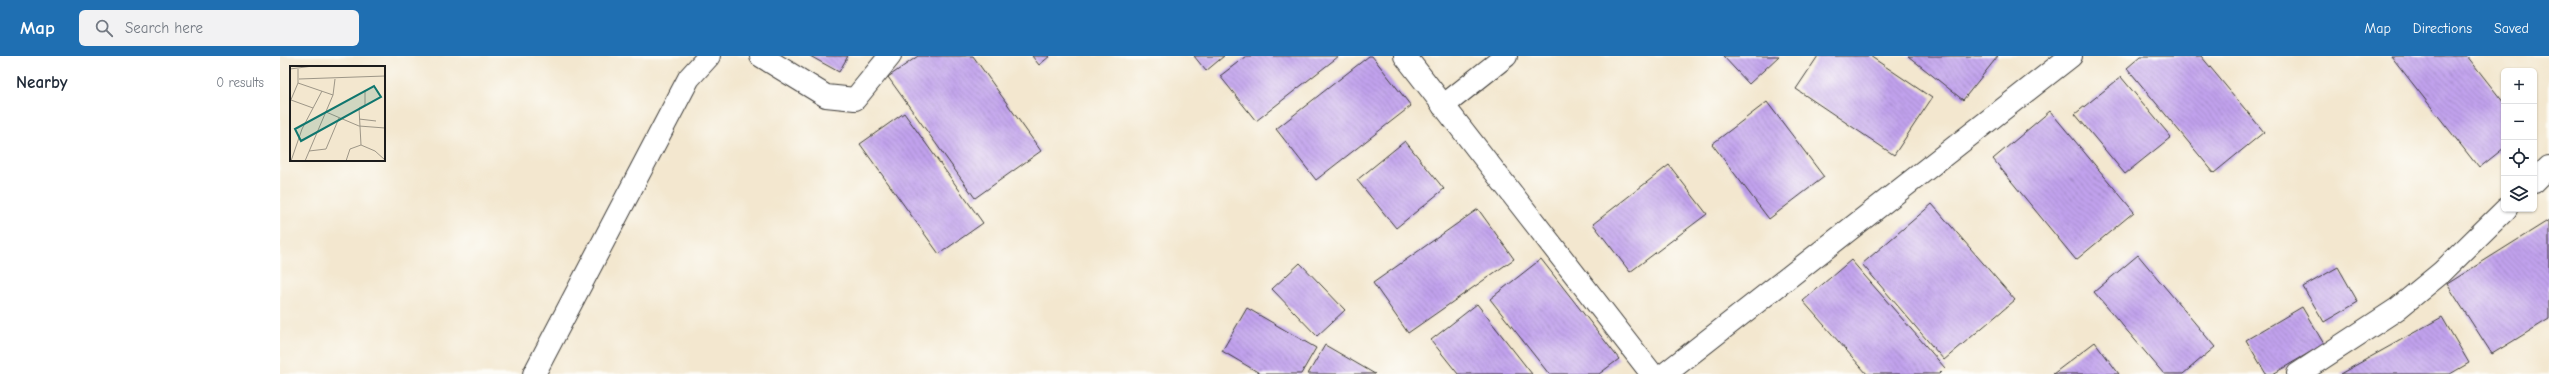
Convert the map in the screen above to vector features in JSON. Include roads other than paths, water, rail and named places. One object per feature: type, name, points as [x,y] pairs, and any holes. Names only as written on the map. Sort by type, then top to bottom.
[{"type":"street","points":[[534,374],[689,78],[709,56]]},
{"type":"street","points":[[761,56],[826,96],[855,99],[890,56]]},
{"type":"street","points":[[1405,56],[1652,374]]},
{"type":"street","points":[[1443,106],[1506,56]]},
{"type":"street","points":[[1665,374],[2071,56]]},
{"type":"street","points":[[2537,179],[2549,167]]},
{"type":"street","points":[[2298,374],[2397,309],[2442,272],[2503,212]]}]
